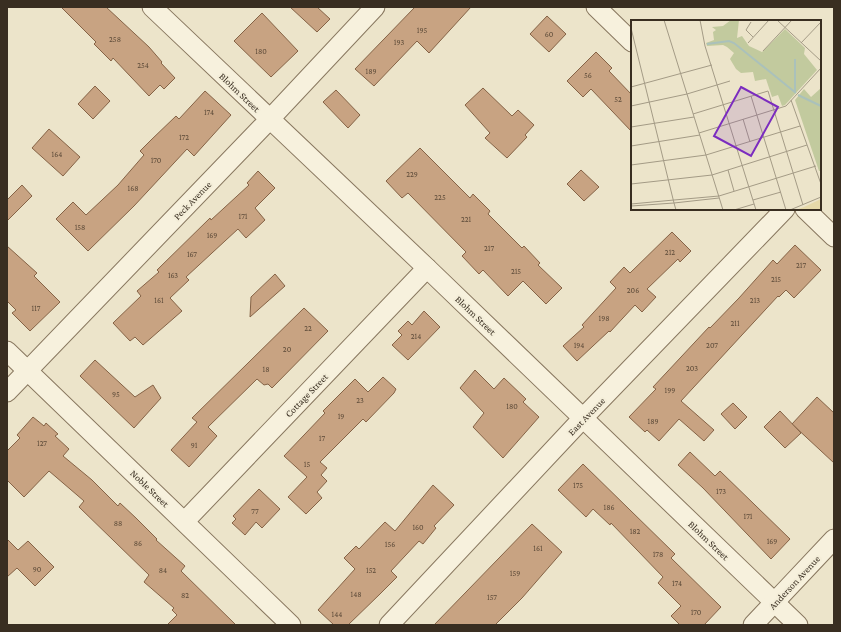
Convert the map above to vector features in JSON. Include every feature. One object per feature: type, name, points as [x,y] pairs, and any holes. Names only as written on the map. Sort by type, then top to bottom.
[{"type":"street","name":"Blohm Street","points":[[152,7],[269,120],[427,268],[798,625]]},
{"type":"street","name":"Peck Avenue","points":[[7,392],[269,120],[375,7]]},
{"type":"street","points":[[596,7],[631,41]]},
{"type":"street","name":"East Avenue","points":[[389,625],[583,418],[784,210]]},
{"type":"street","points":[[805,210],[834,237]]},
{"type":"street","name":"Cottage Street","points":[[185,521],[427,268]]},
{"type":"street","name":"Noble Street","points":[[7,351],[185,521],[291,625]]},
{"type":"street","name":"Anderson Avenue","points":[[753,625],[834,539]]},
{"type":"building","points":[[61,7],[106,7],[149,47],[175,78],[164,89],[160,85],[149,96],[113,58],[111,61],[94,44],[96,42]]},
{"type":"building","points":[[290,7],[317,7],[330,19],[317,32]]},
{"type":"building","points":[[415,7],[471,7],[429,53],[417,41],[374,86],[355,69]]},
{"type":"building","points":[[262,13],[298,51],[271,77],[234,41]]},
{"type":"building","points":[[547,16],[566,34],[549,52],[530,34]]},
{"type":"building","points":[[596,52],[612,68],[609,71],[631,94],[631,131],[591,89],[583,97],[567,81]]},
{"type":"building","points":[[95,86],[110,101],[93,119],[78,104]]},
{"type":"building","points":[[483,88],[512,116],[518,110],[534,125],[525,135],[527,137],[507,158],[485,138],[490,133],[465,105]]},
{"type":"building","points":[[336,90],[360,115],[348,128],[323,102]]},
{"type":"building","points":[[205,91],[231,115],[194,156],[187,149],[134,206],[88,251],[56,219],[73,202],[86,215],[118,185],[144,155],[140,151],[176,116],[179,119]]},
{"type":"building","points":[[49,129],[80,157],[63,176],[32,148]]},
{"type":"building","points":[[420,148],[470,198],[473,194],[490,211],[488,214],[522,248],[524,246],[540,263],[538,265],[562,288],[546,304],[523,281],[508,296],[483,270],[479,274],[462,256],[466,252],[408,193],[402,198],[386,181]]},
{"type":"building","points":[[581,170],[599,187],[584,201],[567,184]]},
{"type":"building","points":[[258,171],[275,188],[255,208],[265,220],[246,238],[238,229],[186,277],[189,280],[170,298],[182,311],[143,345],[135,337],[130,341],[113,323],[141,296],[137,291],[159,272],[157,270],[210,218],[211,220],[249,185],[247,183]]},
{"type":"building","points":[[22,185],[32,196],[7,221],[7,200]]},
{"type":"building","points":[[672,232],[691,251],[680,262],[678,259],[647,289],[656,297],[642,312],[635,305],[610,332],[609,331],[577,361],[563,346],[584,327],[582,325],[616,288],[610,282],[624,267],[630,273]]},
{"type":"building","points":[[795,245],[821,270],[794,298],[786,290],[779,297],[778,296],[681,401],[714,430],[704,441],[679,419],[659,441],[647,430],[645,432],[629,417],[656,389],[653,387],[709,327],[710,328],[739,298],[773,260],[777,264]]},
{"type":"building","points":[[7,246],[37,273],[34,276],[60,302],[30,331],[12,313],[16,310],[7,301]]},
{"type":"building","points":[[275,274],[285,286],[250,317],[251,297]]},
{"type":"building","points":[[304,308],[328,331],[272,388],[268,384],[264,385],[257,379],[208,427],[217,436],[189,467],[171,450],[197,422],[192,418]]},
{"type":"building","points":[[424,311],[440,327],[408,360],[392,345],[402,335],[398,331],[408,321],[412,325]]},
{"type":"building","points":[[95,360],[135,397],[153,385],[161,398],[134,428],[80,376]]},
{"type":"building","points":[[475,370],[494,389],[504,378],[526,399],[523,402],[539,417],[503,458],[473,427],[484,413],[460,388]]},
{"type":"building","points":[[383,377],[396,389],[394,393],[366,422],[363,419],[320,462],[327,468],[321,475],[327,481],[317,492],[322,498],[306,514],[288,497],[307,477],[284,456],[325,413],[323,411],[355,379],[368,392]]},
{"type":"building","points":[[817,397],[834,413],[834,463],[792,424]]},
{"type":"building","points":[[733,403],[747,417],[735,429],[721,414]]},
{"type":"building","points":[[780,411],[801,433],[785,448],[764,427]]},
{"type":"building","points":[[33,417],[44,426],[46,423],[58,434],[55,436],[69,449],[63,456],[92,480],[118,506],[120,503],[136,518],[157,539],[156,540],[185,566],[181,571],[236,625],[167,625],[177,615],[172,610],[174,608],[144,582],[149,575],[79,507],[84,501],[49,471],[24,497],[7,480],[7,451],[20,438],[17,435]]},
{"type":"building","points":[[690,452],[715,476],[720,471],[790,539],[771,559],[703,488],[678,465]]},
{"type":"building","points":[[583,464],[675,554],[671,558],[721,607],[704,625],[680,625],[671,616],[681,606],[658,583],[663,577],[611,523],[610,525],[593,509],[586,517],[558,490]]},
{"type":"building","points":[[433,485],[454,505],[434,526],[436,528],[423,544],[419,541],[391,571],[397,577],[380,594],[348,625],[334,625],[318,610],[355,569],[344,558],[356,546],[359,549],[385,522],[395,531]]},
{"type":"building","points":[[259,489],[280,509],[262,528],[256,522],[245,535],[232,523],[236,519],[233,516]]},
{"type":"building","points":[[532,524],[562,552],[522,598],[495,625],[434,625]]},
{"type":"building","points":[[7,539],[18,550],[28,541],[54,567],[35,586],[17,568],[7,577]]}]
